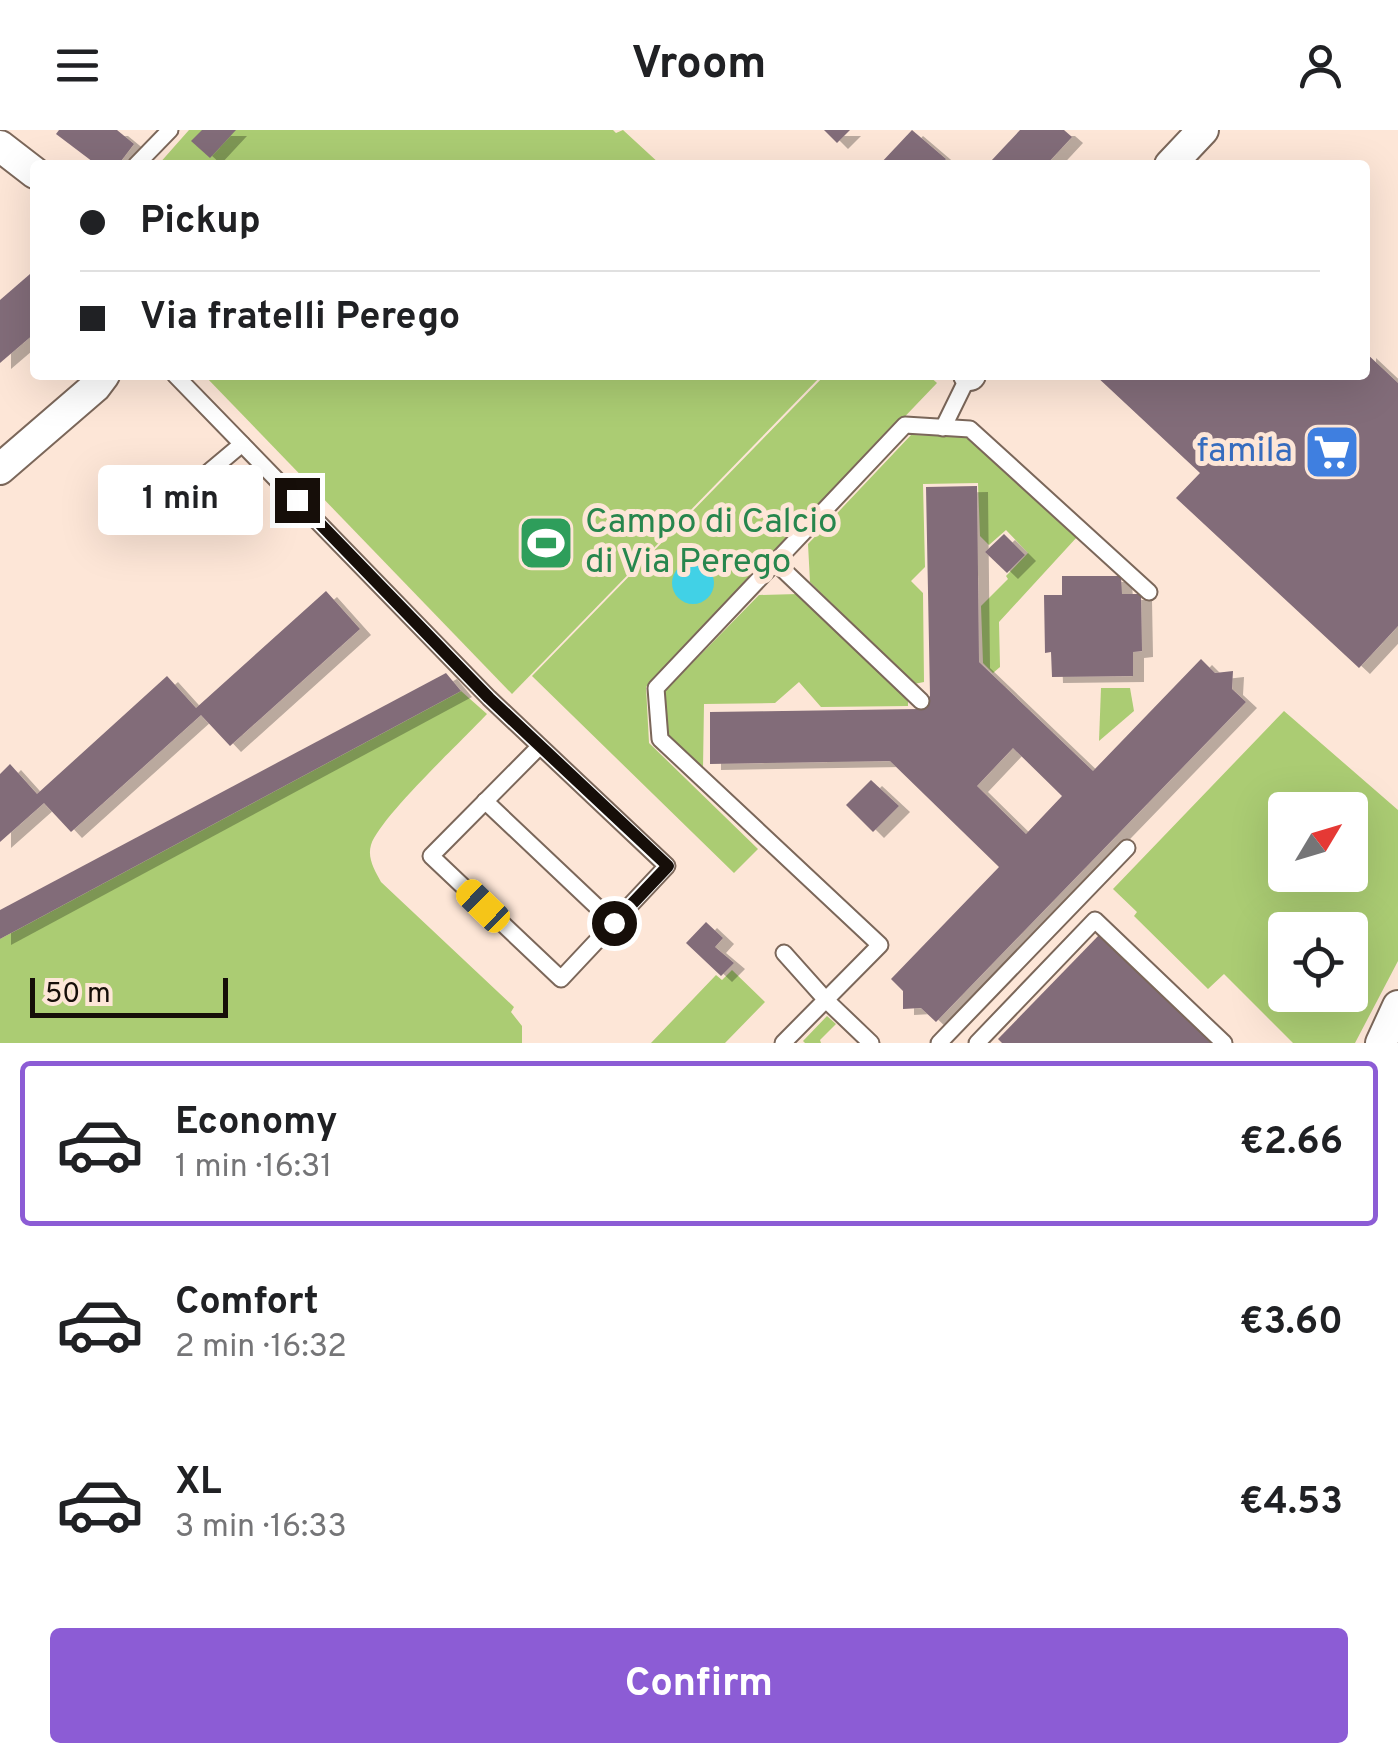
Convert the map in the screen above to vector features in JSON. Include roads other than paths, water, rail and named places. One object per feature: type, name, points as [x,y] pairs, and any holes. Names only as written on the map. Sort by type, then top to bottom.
[{"type":"street","points":[[1175,160],[1203,130]]},
{"type":"street","points":[[0,146],[30,169]]},
{"type":"street","points":[[0,468],[100,380]]},
{"type":"street","points":[[1381,1043],[1398,1006]]},
{"type":"lane","points":[[141,160],[170,130]]},
{"type":"lane","points":[[180,380],[489,698],[668,866],[560,979],[431,856],[540,746]]},
{"type":"lane","points":[[943,428],[967,380]]},
{"type":"lane","points":[[784,1043],[880,945],[660,739],[656,688],[905,426],[970,429],[1148,592]]},
{"type":"lane","points":[[186,490],[242,444]]},
{"type":"lane","points":[[775,562],[922,701]]},
{"type":"lane","points":[[485,801],[614,923]]},
{"type":"lane","points":[[940,1043],[1127,848]]},
{"type":"lane","points":[[977,1043],[1095,920],[1224,1043]]},
{"type":"lane","points":[[784,953],[871,1043]]},
{"type":"water","points":[[693,562],[708,568],[714,583],[708,598],[693,604],[678,598],[672,583],[678,568]]},
{"type":"place","name":"famila","points":[[1332,452]]},
{"type":"place","name":"Campo di Calcio di Via Perego","points":[[546,543]]}]
